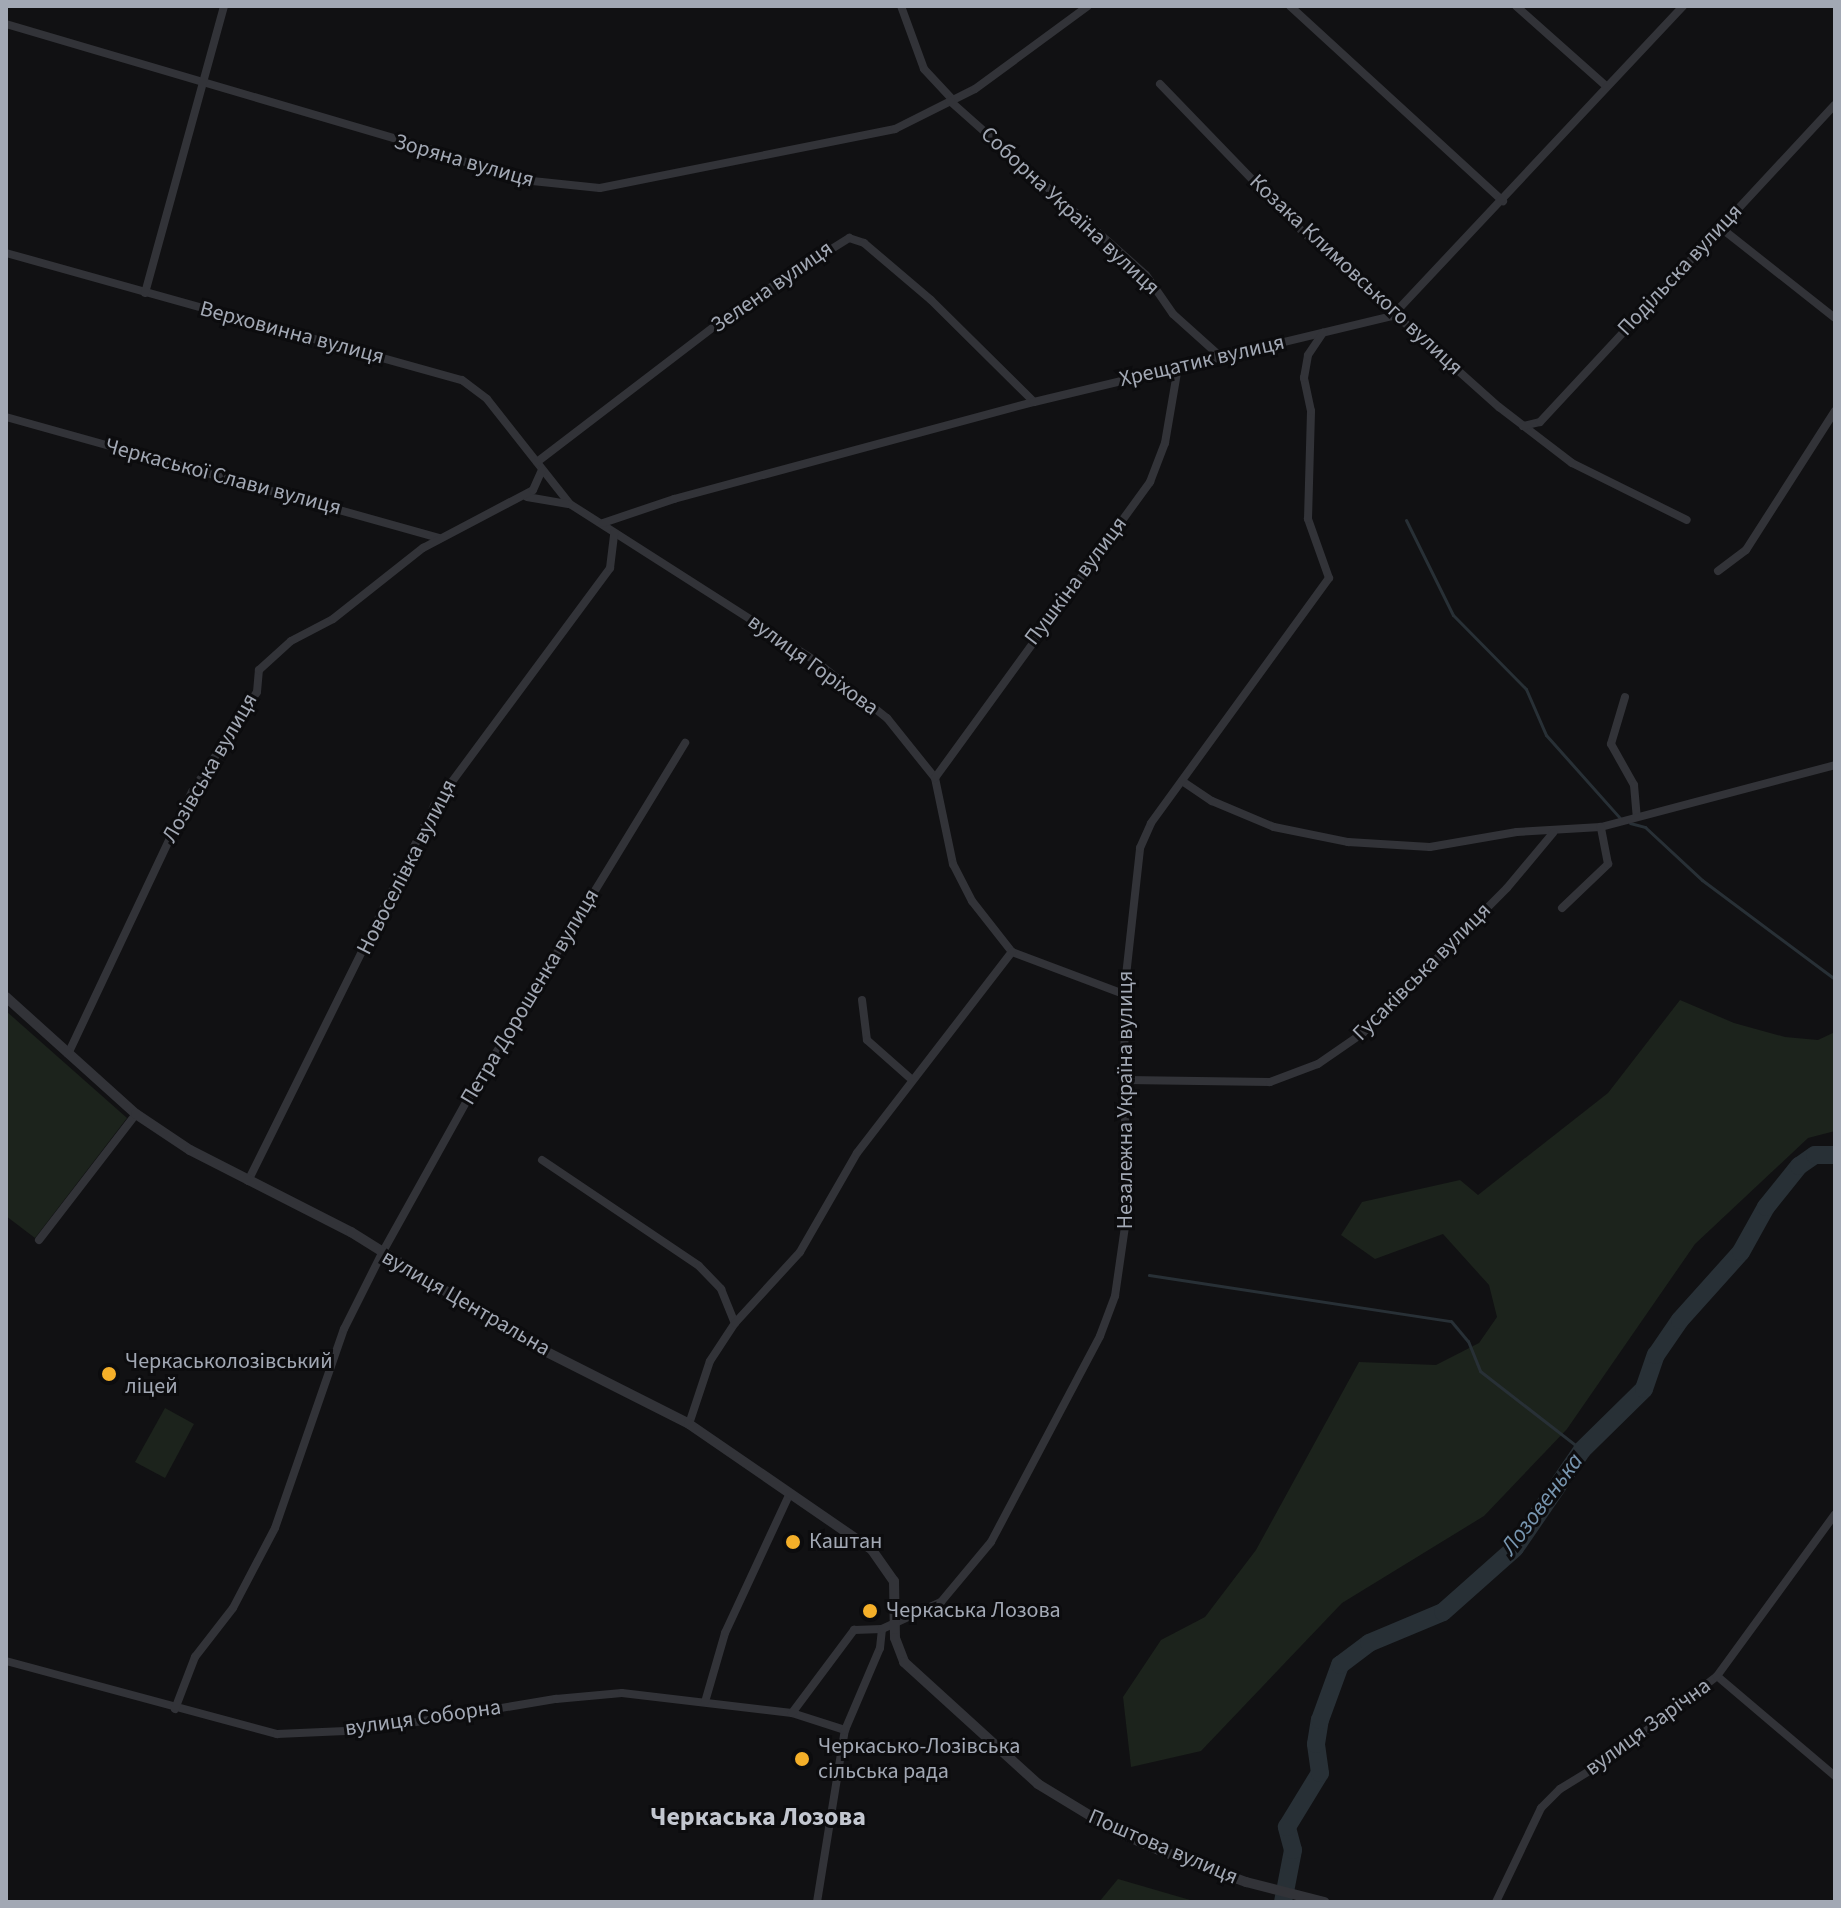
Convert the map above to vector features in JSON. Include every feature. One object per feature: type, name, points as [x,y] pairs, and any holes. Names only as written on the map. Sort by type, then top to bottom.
[{"type":"street","points":[[145,293],[224,6]]},
{"type":"street","name":"Соборна Україна вулиця","points":[[901,6],[924,69],[952,100],[1146,275],[1173,314],[1221,357]]},
{"type":"street","name":"Зоряна вулиця","points":[[6,24],[513,179],[577,188],[625,185],[895,129],[952,100],[1088,6]]},
{"type":"street","points":[[1290,6],[1503,201]]},
{"type":"street","points":[[1516,6],[1606,86]]},
{"type":"street","points":[[1392,316],[1683,6]]},
{"type":"street","name":"Козака Климовського вулиця","points":[[1160,84],[1392,316],[1523,426],[1572,463],[1687,520]]},
{"type":"street","name":"Подільска вулиця","points":[[1523,426],[1540,422],[1835,105]]},
{"type":"street","points":[[1721,228],[1835,318]]},
{"type":"street","name":"Зелена вулиця","points":[[540,466],[741,306],[849,238],[864,243],[931,300],[1034,402]]},
{"type":"street","name":"Верховинна вулиця","points":[[6,253],[462,380],[487,399],[540,466]]},
{"type":"street","name":"Хрещатик вулиця","points":[[603,523],[674,499],[1034,402],[1392,316]]},
{"type":"street","name":"Незалежна Україна вулиця","points":[[792,1713],[854,1630],[882,1629],[941,1602],[991,1542],[1100,1336],[1123,1266],[1124,994],[1140,848],[1151,823],[1329,578],[1308,519],[1311,411],[1304,378],[1308,355],[1323,333]]},
{"type":"street","name":"Пушкіна вулиця","points":[[935,778],[1150,482],[1165,443],[1178,367]]},
{"type":"street","points":[[1718,571],[1746,550],[1835,411]]},
{"type":"street","name":"Черкаської Слави вулиця","points":[[7,418],[440,538]]},
{"type":"street","name":"Лозівська вулиця","points":[[68,1054],[192,792],[257,692],[259,670],[291,641],[333,619],[440,538],[522,497],[537,486],[540,466]]},
{"type":"street","name":"вулиця Горіхова","points":[[540,466],[570,504],[855,689],[887,718],[935,778],[953,864],[972,901],[1012,952]]},
{"type":"street","points":[[522,497],[546,497],[570,504]]},
{"type":"street","name":"Новоселівка вулиця","points":[[248,1181],[434,806],[610,568],[614,533]]},
{"type":"street","points":[[1625,697],[1611,744],[1634,785],[1637,817]]},
{"type":"street","name":"Петра Дорошенка вулиця","points":[[175,1709],[195,1657],[233,1608],[275,1528],[344,1329],[381,1255],[469,1097],[685,743]]},
{"type":"street","points":[[1182,781],[1242,816],[1348,842],[1430,847],[1517,832],[1553,833],[1601,827],[1835,765]]},
{"type":"street","points":[[1562,908],[1608,864],[1601,827]]},
{"type":"street","name":"Гусаківська вулиця","points":[[1126,1080],[1270,1082],[1318,1064],[1363,1033],[1515,880],[1553,833]]},
{"type":"street","points":[[689,1424],[700,1383],[735,1323],[800,1252],[857,1153],[910,1078],[1012,952],[1124,994]]},
{"type":"street","name":"вулиця Центральна","points":[[6,997],[136,1114],[248,1181],[351,1232],[381,1255],[527,1342],[689,1424],[790,1493],[883,1561],[894,1581],[897,1623]]},
{"type":"street","points":[[862,1000],[867,1040],[910,1078]]},
{"type":"street","points":[[39,1240],[136,1114]]},
{"type":"street","points":[[542,1160],[699,1266],[721,1289],[735,1323]]},
{"type":"street","points":[[705,1702],[725,1633],[790,1493]]},
{"type":"street","name":"вулиця Зарічна","points":[[1496,1902],[1521,1842],[1560,1789],[1612,1757],[1717,1676],[1835,1514]]},
{"type":"street","name":"Поштова вулиця","points":[[897,1623],[895,1638],[904,1662],[1038,1784],[1117,1832],[1246,1882],[1322,1902]]},
{"type":"street","points":[[817,1902],[845,1730],[880,1648],[882,1629]]},
{"type":"street","name":"вулиця Соборна","points":[[6,1661],[277,1734],[368,1730],[606,1694],[792,1713],[845,1730]]},
{"type":"street","points":[[1717,1676],[1835,1776]]},
{"type":"shaded area","points":[[1680,1000],[1734,1023],[1785,1037],[1818,1040],[1835,1032],[1835,1131],[1808,1138],[1695,1244],[1567,1429],[1484,1516],[1342,1603],[1201,1751],[1131,1767],[1123,1697],[1161,1640],[1205,1617],[1256,1550],[1359,1362],[1436,1365],[1479,1343],[1497,1317],[1489,1285],[1443,1234],[1375,1259],[1341,1235],[1362,1202],[1460,1180],[1478,1195],[1608,1093]]},
{"type":"shaded area","points":[[6,1011],[127,1118],[35,1238],[6,1216]]},
{"type":"shaded area","points":[[165,1408],[194,1424],[165,1478],[135,1462]]},
{"type":"shaded area","points":[[1118,1879],[1197,1902],[1099,1902]]},
{"type":"waterway","points":[[1406,520],[1453,615],[1526,689],[1546,735],[1620,818]]},
{"type":"waterway","points":[[1630,823],[1645,827],[1702,880],[1835,979]]},
{"type":"waterway","name":"Лозовенька","points":[[1283,1902],[1293,1850],[1287,1827],[1320,1773],[1316,1744],[1320,1720],[1340,1665],[1369,1643],[1443,1612],[1515,1548],[1582,1450],[1644,1389],[1656,1355],[1680,1320],[1741,1252],[1766,1207],[1799,1166],[1815,1155],[1835,1155]]},
{"type":"waterway","points":[[1149,1275],[1451,1321],[1468,1341],[1480,1371],[1582,1450]]},
{"type":"place","name":"Черкаськолозівський ліцей","points":[[109,1374]]},
{"type":"place","name":"Каштан","points":[[793,1542]]},
{"type":"place","name":"Черкаська Лозова","points":[[870,1611]]},
{"type":"place","name":"Черкасько-Лозівська сільська рада","points":[[802,1759]]},
{"type":"district","name":"Черкаська Лозова","points":[[758,1817]]}]
